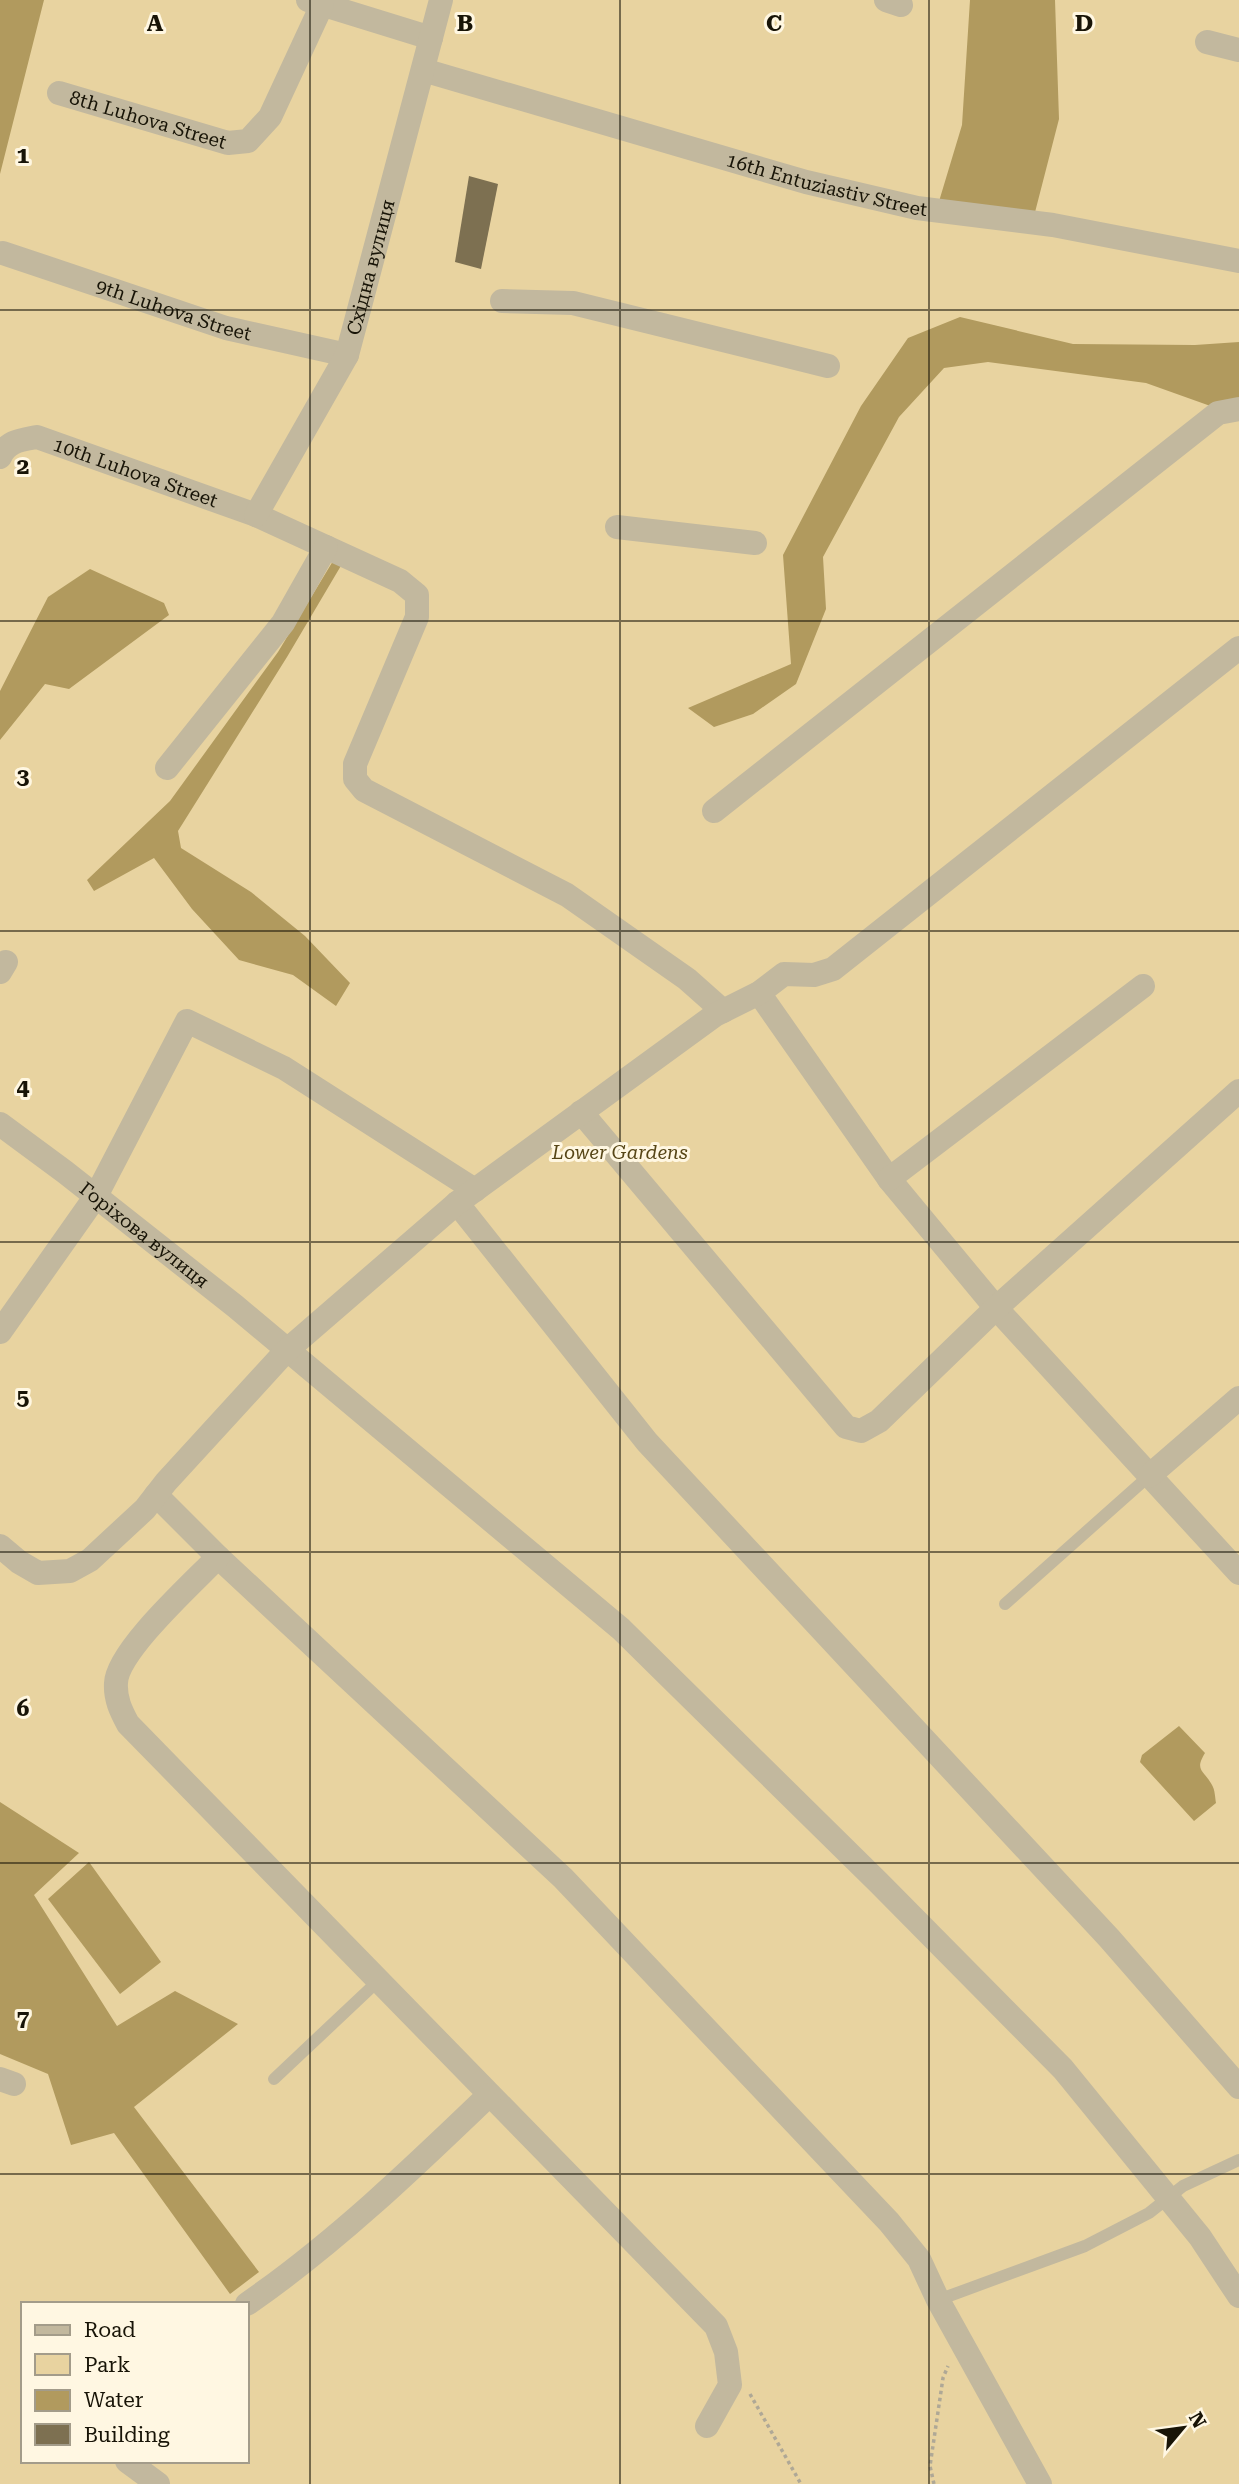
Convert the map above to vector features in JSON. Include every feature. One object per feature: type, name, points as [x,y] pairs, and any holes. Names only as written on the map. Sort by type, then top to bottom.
[{"type":"street","name":"Східна вулиця","points":[[256,515],[347,355],[441,0]]},
{"type":"street","points":[[315,2],[431,38]]},
{"type":"street","name":"8th Luhova Street","points":[[59,93],[228,143],[248,141],[270,117],[315,2]]},
{"type":"street","points":[[1207,42],[1239,50]]},
{"type":"street","name":"16th Entuziastiv Street","points":[[422,70],[806,182],[918,208],[1053,225],[1239,261]]},
{"type":"street","name":"9th Luhova Street","points":[[3,253],[226,328],[347,355]]},
{"type":"street","points":[[502,301],[573,303],[828,366]]},
{"type":"street","points":[[714,811],[1218,413],[1239,409]]},
{"type":"street","name":"10th Luhova Street","points":[[8,449],[37,436],[256,515],[400,581],[417,595],[417,617],[355,764],[355,779],[364,790],[567,894],[687,979],[723,1011]]},
{"type":"street","points":[[617,527],[754,543]]},
{"type":"street","points":[[167,768],[283,623],[326,547]]},
{"type":"street","points":[[0,1546],[38,1573],[70,1571],[90,1560],[145,1509],[286,1351],[466,1196],[723,1011],[759,993],[784,974],[814,975],[833,969],[1239,648]]},
{"type":"street","points":[[889,1179],[1143,986]]},
{"type":"street","points":[[759,993],[889,1179],[996,1308],[1239,1573]]},
{"type":"street","points":[[0,1332],[96,1196],[187,1021],[284,1068],[466,1196],[648,1442],[1109,1938],[1239,2087]]},
{"type":"street","points":[[581,1112],[846,1427],[861,1431],[879,1421],[996,1308],[1239,1091]]},
{"type":"street","name":"Горіхова вулиця","points":[[0,1124],[235,1306],[621,1629],[1063,2069],[1200,2237],[1239,2296]]},
{"type":"street","points":[[1149,1476],[1239,1398]]},
{"type":"street","points":[[156,1494],[218,1557],[563,1878],[889,2222],[919,2259],[938,2300],[1040,2484]]},
{"type":"street","points":[[218,1557],[125,1656],[115,1681],[118,1707],[128,1724],[377,1982],[716,2326],[726,2352],[730,2385],[707,2426]]},
{"type":"street","points":[[248,2303],[285,2277],[399,2182],[489,2095]]},
{"type":"street","points":[[130,2463],[158,2484]]},
{"type":"lane","points":[[1005,1604],[1149,1476]]},
{"type":"lane","points":[[274,2079],[377,1982]]},
{"type":"lane","points":[[938,2300],[1085,2246],[1149,2213],[1182,2186],[1239,2160]]},
{"type":"path","points":[[934,2484],[930,2466],[943,2378],[960,2340]]},
{"type":"path","points":[[747,2388],[801,2484]]},
{"type":"green space","name":"Lower Gardens","points":[[0,0],[1239,0],[1239,2484],[0,2484]]},
{"type":"water","points":[[0,0],[44,0],[0,174]]},
{"type":"water","points":[[970,0],[1055,0],[1059,119],[1033,220],[937,208],[962,125]]},
{"type":"water","points":[[960,317],[1073,344],[1195,345],[1239,342],[1239,403],[1216,408],[1146,383],[988,362],[944,368],[899,417],[823,557],[826,609],[796,684],[753,714],[714,727],[688,708],[791,664],[783,555],[861,406],[908,338]]},
{"type":"water","points":[[333,561],[342,564],[178,831],[181,848],[251,892],[305,936],[350,983],[336,1006],[293,975],[239,960],[192,909],[154,858],[94,891],[87,880],[170,801],[278,652]]},
{"type":"water","points":[[90,569],[164,603],[169,615],[69,689],[45,684],[0,740],[0,691],[48,597]]},
{"type":"water","points":[[1179,1726],[1205,1753],[1200,1767],[1215,1794],[1216,1803],[1194,1821],[1140,1762],[1142,1755]]},
{"type":"water","points":[[0,1802],[79,1853],[34,1895],[117,2026],[175,1991],[238,2024],[134,2107],[259,2272],[230,2294],[114,2133],[71,2145],[48,2074],[0,2054]]},
{"type":"water","points":[[89,1862],[161,1962],[120,1994],[48,1899]]},
{"type":"building","points":[[469,176],[498,184],[481,269],[455,262]]}]
